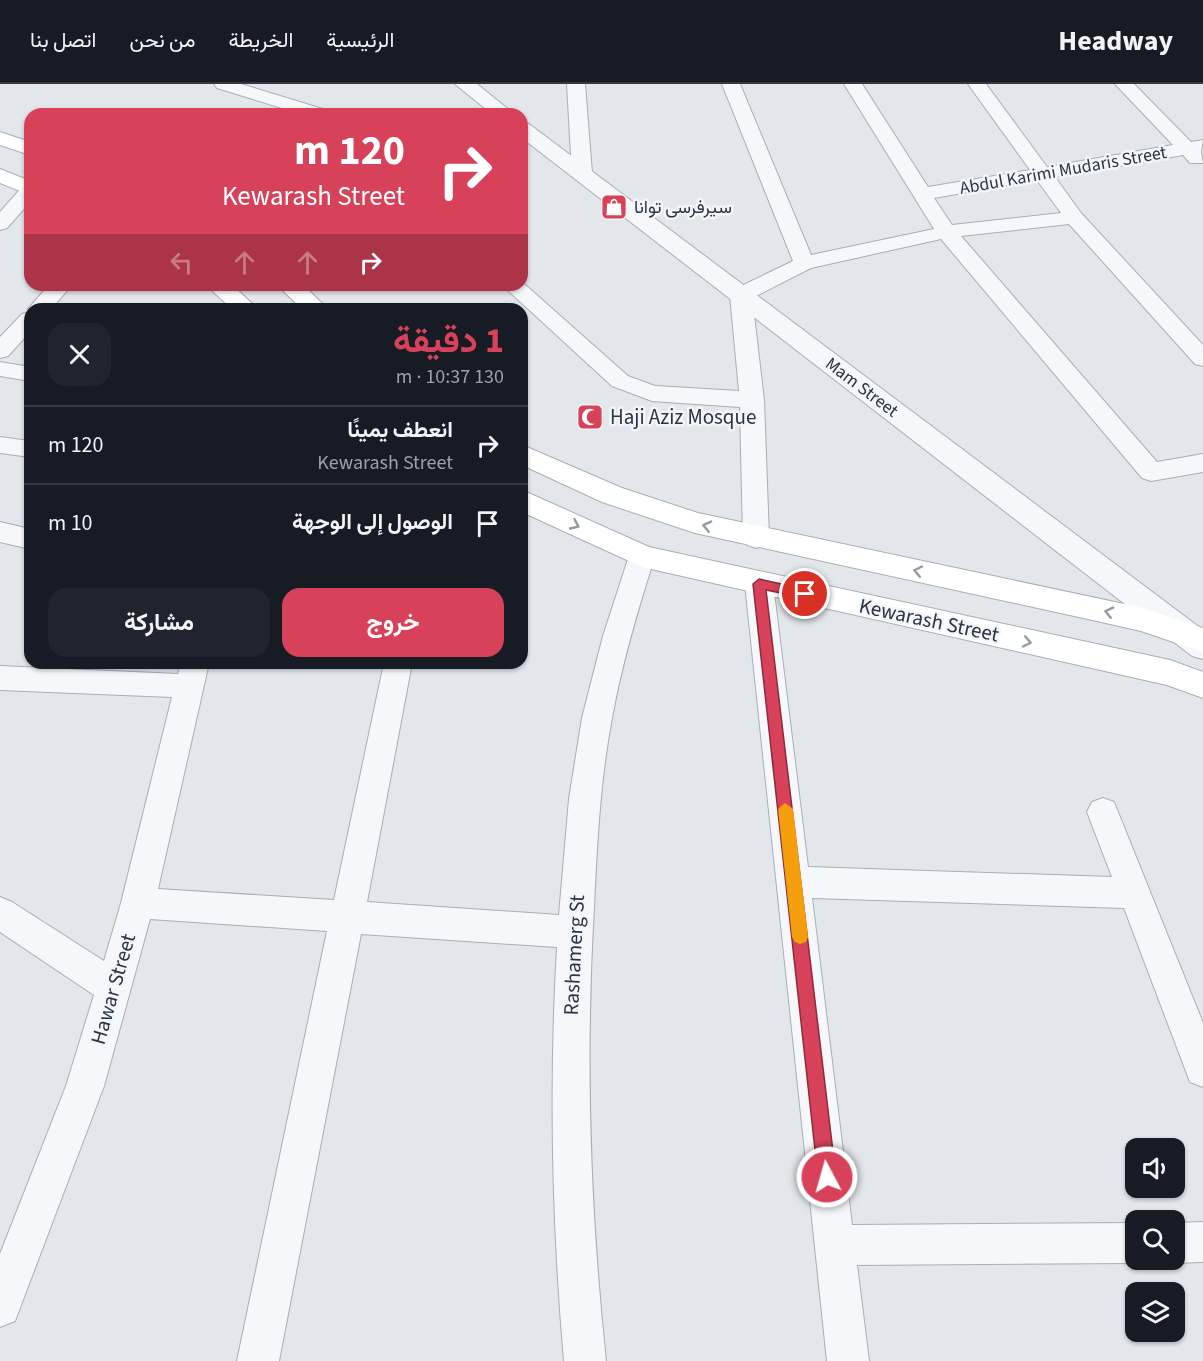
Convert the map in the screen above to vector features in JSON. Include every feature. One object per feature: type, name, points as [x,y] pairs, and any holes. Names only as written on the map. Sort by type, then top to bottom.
[{"type":"main road","points":[[0,138],[24,148]]},
{"type":"main road","points":[[0,175],[24,187]]},
{"type":"main road","points":[[225,291],[239,303]]},
{"type":"main road","points":[[296,291],[309,303]]},
{"type":"main road","points":[[528,457],[612,495],[657,512],[756,538],[1088,607],[1197,640]]},
{"type":"main road","name":"Kewarash Street","points":[[528,503],[642,556],[759,584],[1170,673],[1203,685]]},
{"type":"street","points":[[223,84],[301,108]]},
{"type":"street","points":[[287,84],[313,108]]},
{"type":"street","points":[[465,84],[496,108]]},
{"type":"street","points":[[576,84],[582,173]]},
{"type":"street","points":[[731,84],[804,263]]},
{"type":"street","points":[[853,84],[946,232],[1151,472],[1203,463]]},
{"type":"street","points":[[977,84],[1074,217],[1203,359]]},
{"type":"street","points":[[1124,84],[1195,147],[1203,165]]},
{"type":"street","name":"Mam Street","points":[[528,132],[1197,640]]},
{"type":"street","name":"Abdul Karimi Mudaris Street","points":[[922,194],[1195,147]]},
{"type":"street","points":[[0,224],[24,197]]},
{"type":"street","points":[[756,538],[752,400],[741,295],[804,263],[946,232],[1074,217]]},
{"type":"street","points":[[44,303],[56,291]]},
{"type":"street","points":[[520,291],[620,381],[651,393],[752,400]]},
{"type":"street","points":[[0,351],[24,325]]},
{"type":"street","points":[[0,369],[24,373]]},
{"type":"street","points":[[0,445],[24,448]]},
{"type":"street","points":[[0,532],[24,538]]},
{"type":"street","name":"Rashamerg St","points":[[585,1361],[570,1170],[570,1020],[579,855],[597,719],[609,660],[642,556]]},
{"type":"street","points":[[759,584],[848,1361]]},
{"type":"street","points":[[258,1361],[397,669]]},
{"type":"street","points":[[0,678],[193,675]]},
{"type":"street","name":"Hawar Street","points":[[4,1293],[85,1086],[138,903],[193,675]]},
{"type":"street","points":[[1103,812],[1203,1069]]},
{"type":"street","points":[[794,882],[1135,893]]},
{"type":"street","points":[[138,903],[349,915],[575,932]]},
{"type":"street","points":[[0,913],[112,987]]},
{"type":"street","points":[[1185,1243],[1203,1242]]},
{"type":"street","points":[[835,1245],[1125,1243]]},
{"type":"slow traffic","points":[[785,809],[800,937]]},
{"type":"place","name":"سيرفرسى توانا","points":[[614,207]]},
{"type":"place","name":"Haji Aziz Mosque","points":[[590,417]]},
{"type":"route","points":[[805,594],[759,584],[827,1177]]}]
